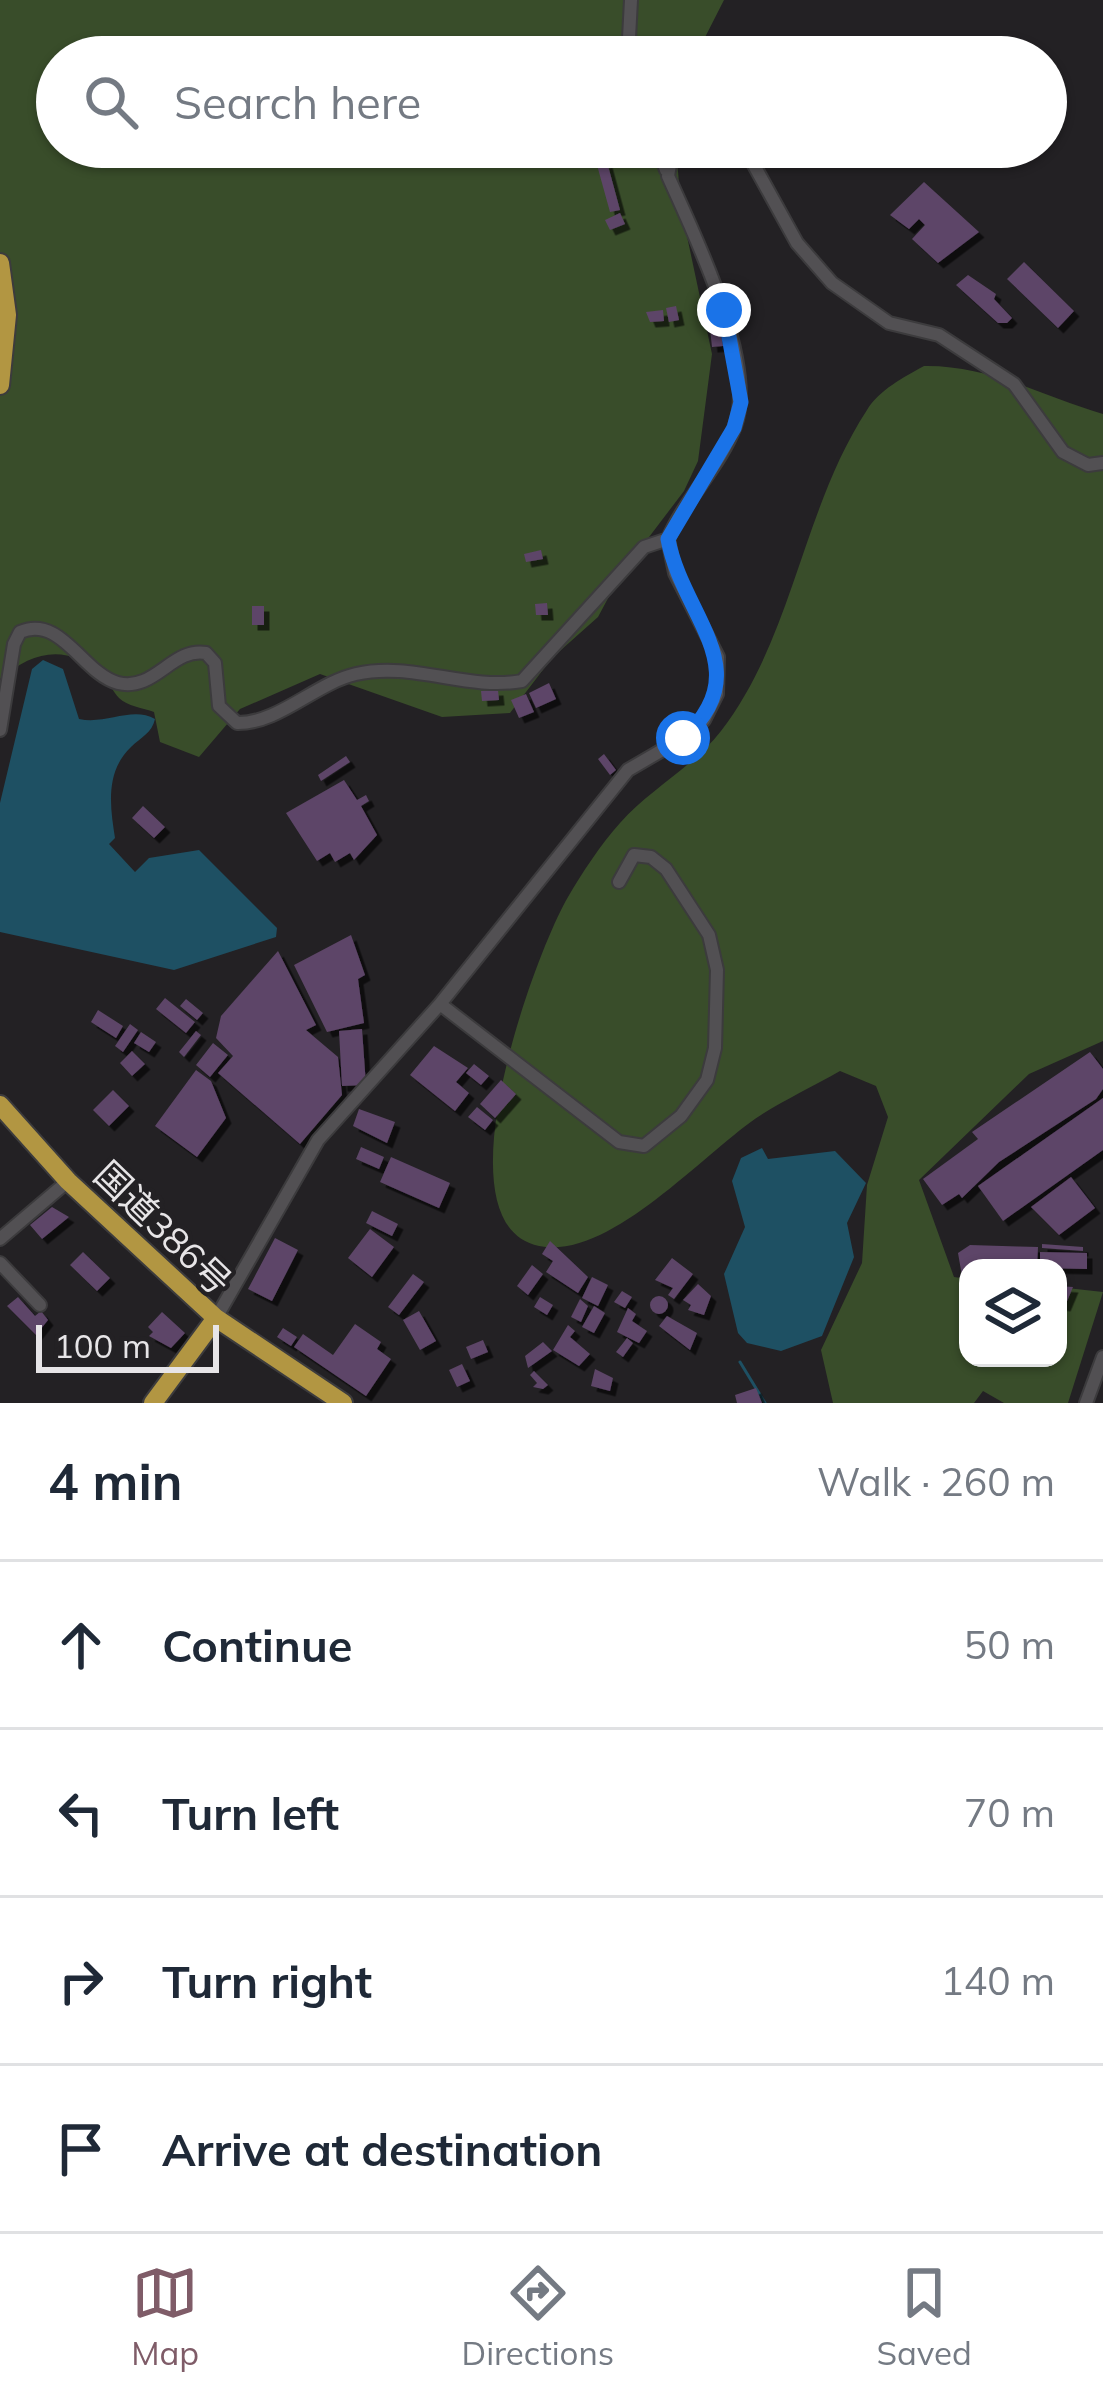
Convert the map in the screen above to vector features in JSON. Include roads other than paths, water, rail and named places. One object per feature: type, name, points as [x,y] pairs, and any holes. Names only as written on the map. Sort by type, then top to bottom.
[{"type":"highway","points":[[0,263],[7,315],[0,385]]},
{"type":"highway","name":"国道386号","points":[[0,1105],[68,1181],[216,1318],[153,1403]]},
{"type":"highway","points":[[216,1318],[343,1403]]},
{"type":"street","points":[[629,36],[631,0]]},
{"type":"street","points":[[216,1318],[318,1140],[440,1004],[628,770],[683,738],[704,720],[717,694],[718,657],[674,573],[668,539],[734,428],[741,402],[724,310],[665,168]]},
{"type":"street","points":[[668,176],[669,168]]},
{"type":"street","points":[[756,168],[797,243],[832,283],[889,323],[939,335],[1014,383],[1063,452],[1088,465],[1103,463]]},
{"type":"street","points":[[0,730],[14,644],[20,632],[34,628],[48,631],[110,680],[124,684],[146,681],[192,652],[206,653],[215,663],[219,706],[237,723],[256,722],[321,684],[358,674],[392,669],[522,681],[644,547],[668,539]]},
{"type":"street","points":[[440,1004],[620,1142],[644,1146],[662,1134],[698,1093],[712,1063],[717,970],[710,935],[657,862],[634,855],[619,882]]},
{"type":"street","points":[[0,1239],[68,1181]]},
{"type":"street","points":[[0,1263],[40,1305]]},
{"type":"street","points":[[1086,1403],[1103,1358]]},
{"type":"water","points":[[43,660],[63,669],[79,719],[137,714],[155,719],[117,767],[111,802],[115,838],[109,844],[135,872],[149,858],[199,850],[277,928],[276,937],[174,970],[0,932],[0,803],[32,669]]},
{"type":"water","points":[[762,1148],[768,1159],[835,1151],[866,1183],[847,1223],[854,1257],[822,1336],[781,1351],[747,1343],[738,1333],[724,1274],[745,1227],[732,1181],[741,1158]]},
{"type":"waterway","points":[[740,1362],[765,1403]]}]
